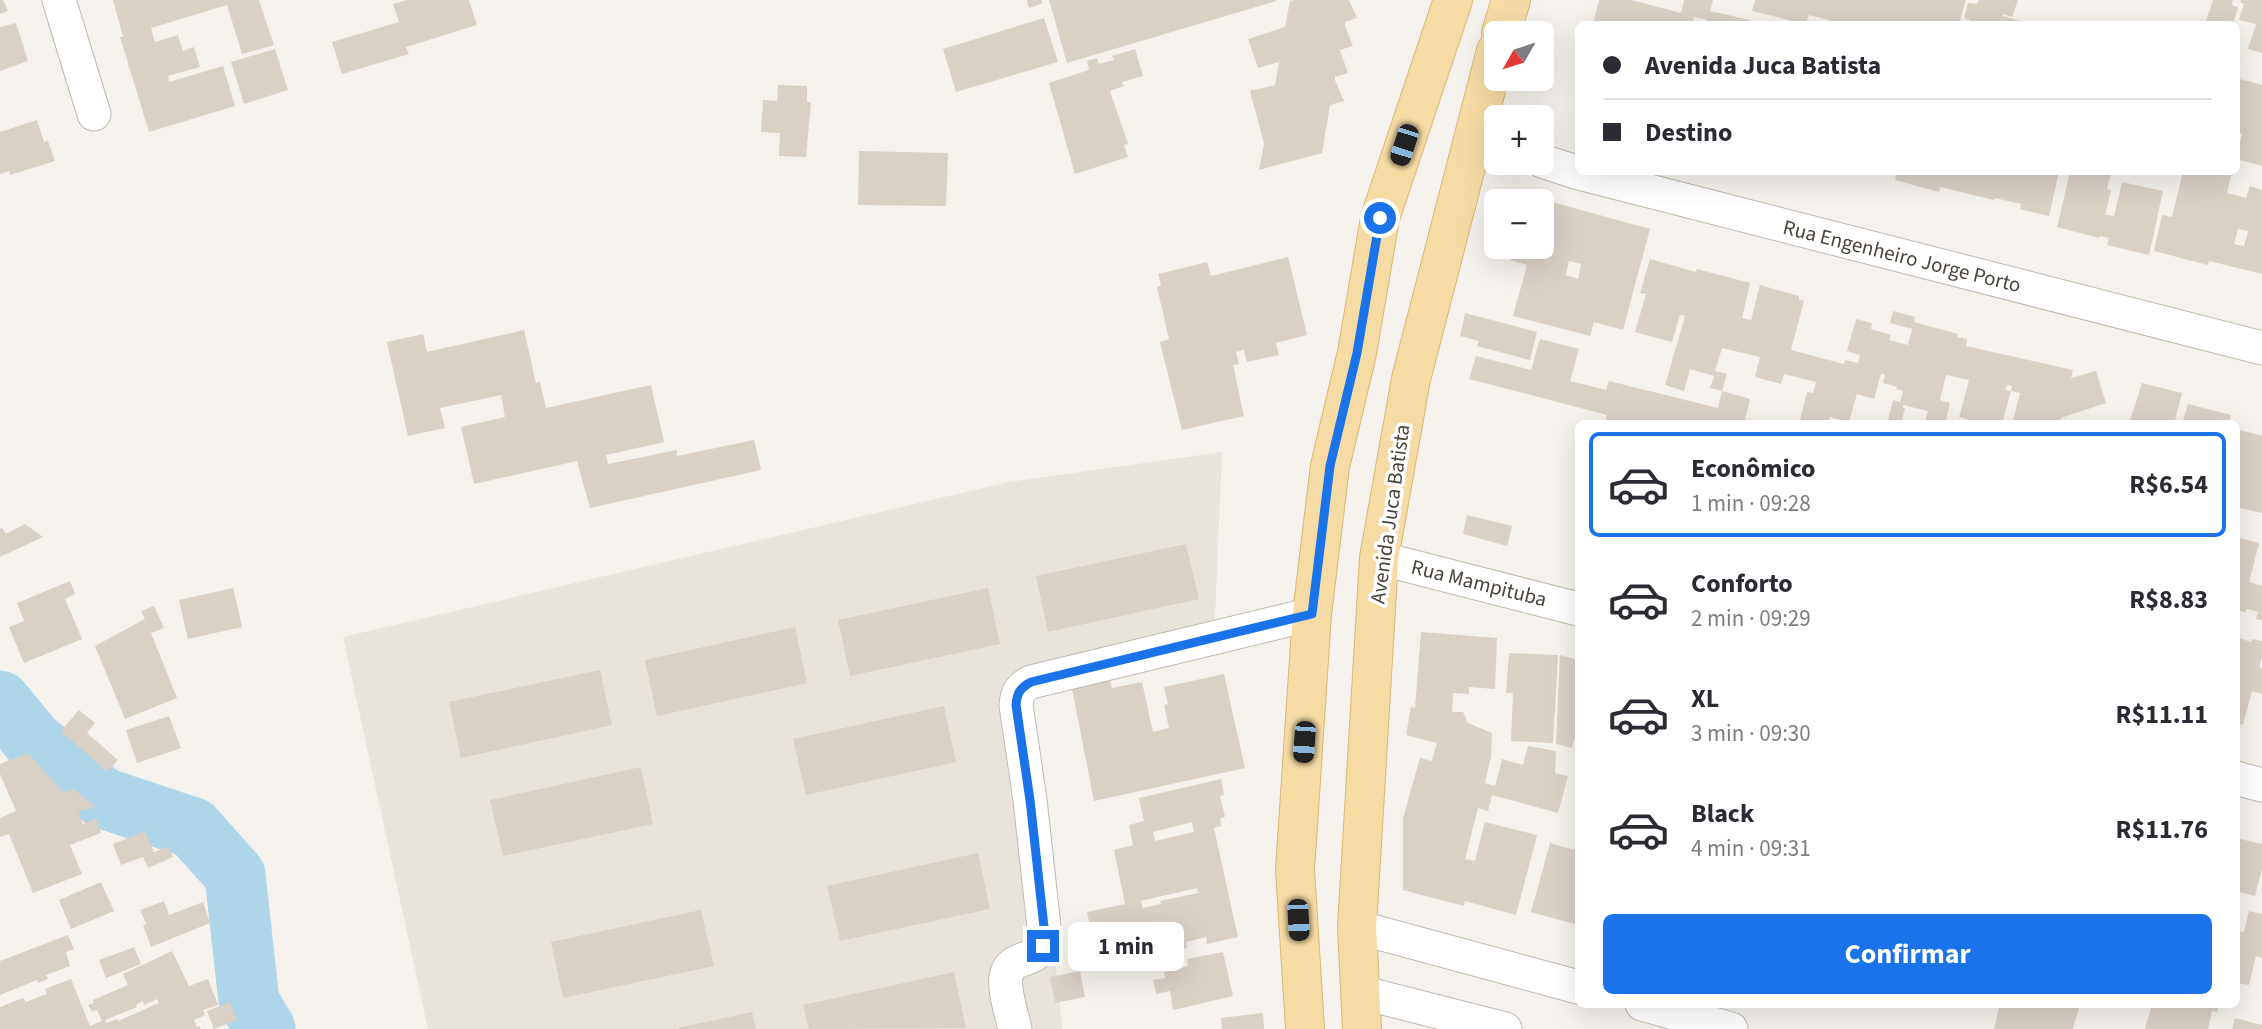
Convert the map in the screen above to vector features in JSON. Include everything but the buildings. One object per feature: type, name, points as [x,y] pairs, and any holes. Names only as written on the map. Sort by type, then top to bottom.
[{"type":"main road","points":[[1305,1029],[1295,870],[1312,614],[1330,466],[1357,353],[1380,218],[1453,0]]},
{"type":"main road","points":[[1505,21],[1511,0]]},
{"type":"main road","name":"Avenida Juca Batista","points":[[1361,1011],[1357,927],[1379,558],[1411,379],[1484,143]]},
{"type":"street","points":[[58,0],[93,114]]},
{"type":"street","name":"Rua Engenheiro Jorge Porto","points":[[1554,165],[1575,171]]},
{"type":"street","name":"Rua Engenheiro Jorge Porto","points":[[1589,175],[2262,348]]},
{"type":"street","name":"Rua Mampituba","points":[[1379,558],[1575,608]]},
{"type":"street","points":[[1015,1029],[1006,974],[1012,965],[1038,954],[1045,936],[1016,705],[1017,695],[1022,687],[1031,682],[1312,614]]},
{"type":"street","points":[[2240,779],[2262,785]]},
{"type":"street","points":[[1357,927],[1575,986]]},
{"type":"street","points":[[1656,1008],[1731,1029]]},
{"type":"street","points":[[1361,1011],[1505,1029]]},
{"type":"shaded area","points":[[1222,452],[1214,639],[1027,669],[1062,1029],[428,1029],[343,637],[1009,482]]},
{"type":"waterway","points":[[0,701],[33,741],[103,798],[193,828],[235,875],[249,1002],[265,1029]]},
{"type":"route","points":[[1043,946],[1045,936],[1016,705],[1017,695],[1022,687],[1031,682],[1312,614],[1330,466],[1357,353],[1380,218]]}]
